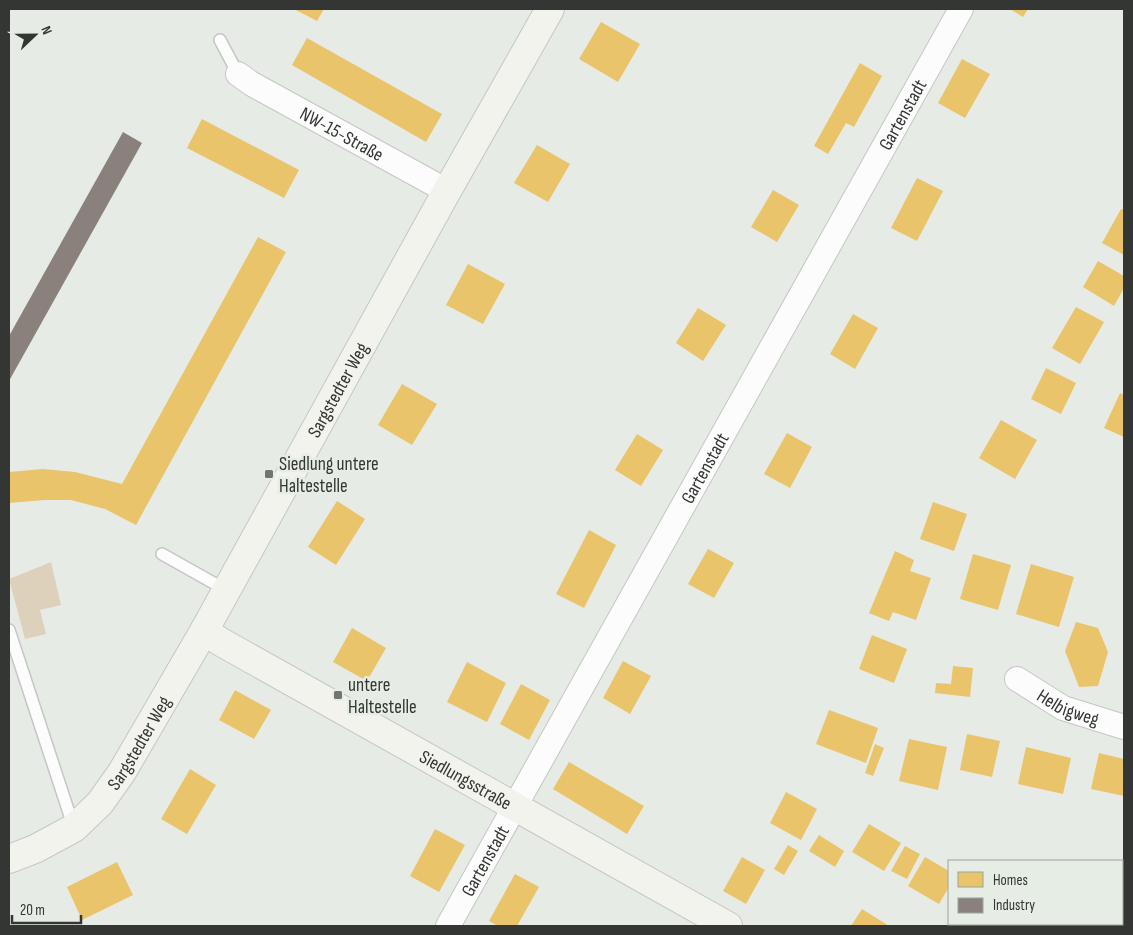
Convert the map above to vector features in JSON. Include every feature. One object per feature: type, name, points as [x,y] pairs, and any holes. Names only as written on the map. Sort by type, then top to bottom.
[{"type":"street","name":"Sargstedter Weg","points":[[9,859],[35,849],[74,828],[100,803],[122,772],[204,631],[446,191],[550,9]]},
{"type":"street","name":"Gartenstadt","points":[[448,926],[961,9]]},
{"type":"street","name":"NW-15-Straße","points":[[238,74],[252,84],[446,191]]},
{"type":"street","name":"Siedlungsstraße","points":[[204,631],[515,808],[728,926]]},
{"type":"street","name":"Helbigweg","points":[[1017,679],[1063,708],[1124,726]]},
{"type":"lane","points":[[220,40],[238,74]]},
{"type":"lane","points":[[162,554],[226,590]]},
{"type":"lane","points":[[9,630],[74,828]]},
{"type":"shaded area","points":[[51,562],[61,605],[40,610],[46,634],[25,639],[9,579]]},
{"type":"building: Homes","points":[[294,9],[324,9],[317,21]]},
{"type":"building: Homes","points":[[1010,9],[1028,9],[1023,17]]},
{"type":"building: Homes","points":[[601,22],[640,44],[618,82],[579,59]]},
{"type":"building: Homes","points":[[307,38],[442,114],[426,142],[292,65]]},
{"type":"building: Homes","points":[[962,59],[990,74],[965,118],[938,103]]},
{"type":"building: Homes","points":[[860,63],[882,76],[854,127],[846,123],[828,154],[814,146]]},
{"type":"building: Homes","points":[[202,119],[299,170],[284,198],[187,148]]},
{"type":"building: Homes","points":[[537,145],[570,164],[548,202],[514,183]]},
{"type":"building: Homes","points":[[917,178],[943,191],[917,241],[891,228]]},
{"type":"building: Homes","points":[[773,190],[799,205],[777,242],[751,227]]},
{"type":"building: Homes","points":[[1121,209],[1124,210],[1124,255],[1102,243]]},
{"type":"building: Homes","points":[[258,237],[286,252],[136,525],[105,509],[71,500],[9,503],[9,472],[43,469],[75,472],[122,484]]},
{"type":"building: Homes","points":[[1098,261],[1124,276],[1124,288],[1114,306],[1083,287]]},
{"type":"building: Homes","points":[[468,264],[505,284],[483,324],[446,305]]},
{"type":"building: Homes","points":[[1076,307],[1104,322],[1080,364],[1052,348]]},
{"type":"building: Homes","points":[[698,308],[726,325],[703,361],[676,343]]},
{"type":"building: Homes","points":[[853,314],[878,328],[855,369],[830,354]]},
{"type":"building: Homes","points":[[1046,368],[1076,383],[1061,414],[1031,399]]},
{"type":"building: Homes","points":[[402,384],[437,404],[412,445],[378,425]]},
{"type":"building: Homes","points":[[1120,393],[1124,395],[1124,437],[1104,428]]},
{"type":"building: Homes","points":[[1001,420],[1037,440],[1015,479],[979,458]]},
{"type":"building: Homes","points":[[787,433],[812,447],[790,488],[764,474]]},
{"type":"building: Homes","points":[[637,434],[663,450],[641,486],[615,470]]},
{"type":"building: Homes","points":[[337,501],[365,519],[336,565],[308,547]]},
{"type":"building: Homes","points":[[933,502],[967,514],[954,551],[920,539]]},
{"type":"building: Homes","points":[[589,530],[616,545],[584,608],[556,594]]},
{"type":"building: Homes","points":[[708,549],[734,563],[714,598],[688,584]]},
{"type":"building: Homes","points":[[895,551],[914,560],[910,571],[931,578],[916,620],[893,612],[889,621],[869,613]]},
{"type":"building: Homes","points":[[973,554],[1011,565],[998,610],[960,599]]},
{"type":"building: Homes","points":[[1031,564],[1074,577],[1059,627],[1016,614]]},
{"type":"building: Homes","points":[[1076,622],[1098,628],[1108,652],[1098,686],[1079,687],[1065,651]]},
{"type":"building: Homes","points":[[352,628],[386,648],[367,681],[333,662]]},
{"type":"building: Homes","points":[[872,635],[907,649],[894,683],[859,669]]},
{"type":"building: Homes","points":[[623,661],[651,676],[630,714],[603,698]]},
{"type":"building: Homes","points":[[467,662],[506,683],[487,722],[447,702]]},
{"type":"building: Homes","points":[[953,666],[973,668],[970,697],[935,693],[936,683],[951,684]]},
{"type":"building: Homes","points":[[521,684],[550,700],[529,740],[500,724]]},
{"type":"building: Homes","points":[[235,690],[271,710],[254,739],[219,720]]},
{"type":"building: Homes","points":[[829,710],[878,728],[866,763],[816,744]]},
{"type":"building: Homes","points":[[967,734],[1000,741],[992,777],[960,770]]},
{"type":"building: Homes","points":[[909,739],[947,747],[938,790],[899,781]]},
{"type":"building: Homes","points":[[875,744],[884,748],[873,776],[865,773]]},
{"type":"building: Homes","points":[[1026,747],[1071,758],[1063,794],[1018,784]]},
{"type":"building: Homes","points":[[1099,753],[1124,759],[1124,796],[1091,789]]},
{"type":"building: Homes","points":[[569,762],[644,806],[627,834],[553,789]]},
{"type":"building: Homes","points":[[190,769],[216,785],[187,834],[161,819]]},
{"type":"building: Homes","points":[[786,792],[817,809],[801,840],[770,823]]},
{"type":"building: Homes","points":[[869,824],[901,843],[884,871],[852,852]]},
{"type":"building: Homes","points":[[435,829],[465,845],[439,892],[410,876]]},
{"type":"building: Homes","points":[[819,835],[844,851],[835,867],[809,851]]},
{"type":"building: Homes","points":[[788,845],[798,851],[784,875],[774,869]]},
{"type":"building: Homes","points":[[905,846],[920,854],[907,879],[891,871]]},
{"type":"building: Homes","points":[[742,857],[765,870],[746,904],[723,891]]},
{"type":"building: Homes","points":[[925,857],[948,870],[948,889],[939,904],[908,886]]},
{"type":"building: Homes","points":[[117,862],[133,895],[82,920],[67,887]]},
{"type":"building: Homes","points":[[515,874],[539,887],[517,926],[498,926],[489,921]]},
{"type":"building: Homes","points":[[862,909],[889,926],[851,926]]},
{"type":"building: Homes","points":[[956,925],[989,926],[957,926]]},
{"type":"building: Industry","points":[[123,132],[142,143],[9,381],[9,336]]},
{"type":"place","name":"Siedlung untere Haltestelle","points":[[269,474]]},
{"type":"place","name":"untere Haltestelle","points":[[338,695]]}]
